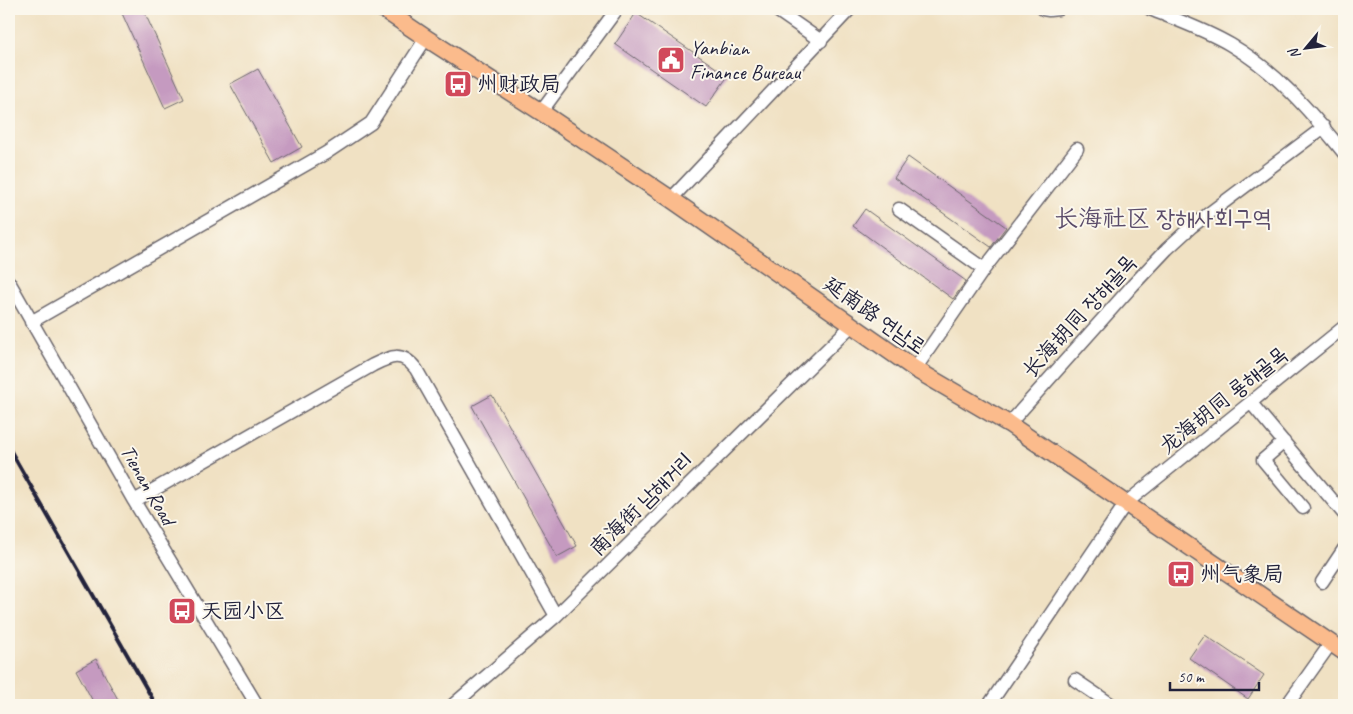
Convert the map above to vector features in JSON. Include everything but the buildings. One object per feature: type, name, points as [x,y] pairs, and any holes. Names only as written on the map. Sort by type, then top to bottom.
[{"type":"main road","name":"延南路 연남로","points":[[383,9],[542,112],[671,199],[915,369],[1010,424],[1338,647]]},
{"type":"street","points":[[542,112],[618,9]]},
{"type":"street","points":[[775,9],[821,41]]},
{"type":"street","points":[[671,199],[850,9]]},
{"type":"street","points":[[1043,9],[1058,9]]},
{"type":"street","points":[[1150,9],[1176,19],[1230,45],[1258,63],[1288,88],[1344,153]]},
{"type":"street","points":[[31,322],[326,152],[371,123],[426,38]]},
{"type":"street","name":"长海胡同 장해골목","points":[[1010,424],[1167,249],[1191,227],[1324,128]]},
{"type":"street","points":[[915,369],[984,269],[1077,149]]},
{"type":"street","points":[[899,209],[984,269]]},
{"type":"street","name":"Tienan Road","points":[[9,282],[134,501],[257,705]]},
{"type":"street","name":"南海街 남해거리","points":[[453,705],[556,616],[852,324]]},
{"type":"street","name":"龙海胡同 룡해골목","points":[[989,705],[1126,503],[1344,327]]},
{"type":"street","points":[[134,501],[384,359],[394,356],[404,358],[411,362],[416,369],[556,616]]},
{"type":"street","points":[[1251,403],[1344,514]]},
{"type":"street","points":[[1284,442],[1263,460],[1303,508]]},
{"type":"street","points":[[1322,582],[1344,549]]},
{"type":"street","points":[[1287,705],[1338,647]]},
{"type":"street","points":[[1075,680],[1112,705]]},
{"type":"railway","points":[[9,448],[156,705]]},
{"type":"place","name":"Yanbian Finance Bureau","points":[[671,60]]},
{"type":"place","name":"州财政局","points":[[458,84]]},
{"type":"place","name":"州气象局","points":[[1181,574]]},
{"type":"place","name":"天园小区","points":[[182,611]]},
{"type":"district","name":"长海社区 장해사회구역","points":[[1163,218]]}]
